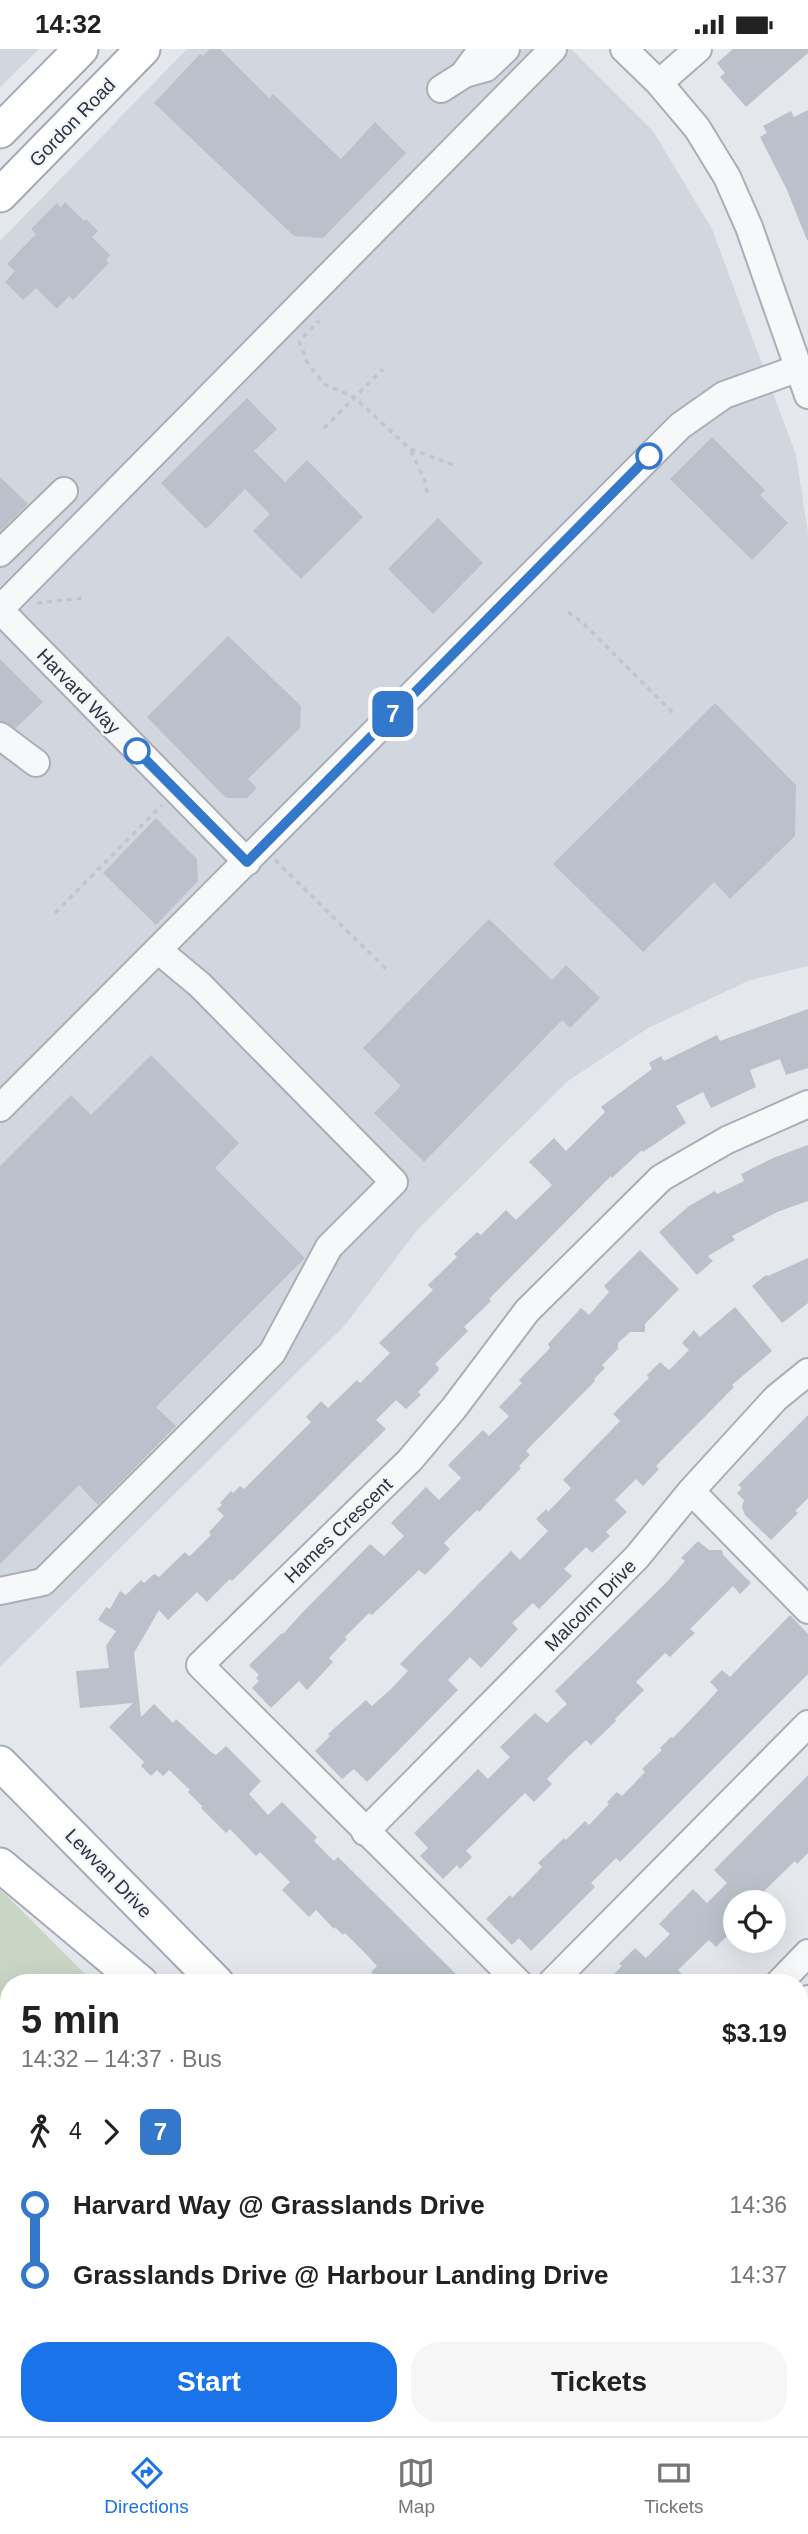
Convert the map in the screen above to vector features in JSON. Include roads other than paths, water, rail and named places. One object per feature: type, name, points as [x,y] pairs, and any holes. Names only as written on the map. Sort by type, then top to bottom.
[{"type":"main road","points":[[5,116],[80,49]]},
{"type":"main road","name":"Gordon Road","points":[[0,195],[143,49]]},
{"type":"main road","name":"Lewvan Drive","points":[[0,1763],[208,1974]]},
{"type":"main road","points":[[0,1866],[111,1974]]},
{"type":"main road","points":[[0,1866],[130,1974]]},
{"type":"street","points":[[463,75],[482,49]]},
{"type":"street","points":[[440,89],[463,75],[486,68],[506,49]]},
{"type":"street","points":[[0,609],[553,49]]},
{"type":"street","points":[[624,49],[659,83],[697,128],[727,177],[749,227],[808,395]]},
{"type":"street","points":[[659,83],[698,49]]},
{"type":"street","points":[[0,1108],[680,426],[724,395],[799,368]]},
{"type":"street","points":[[0,553],[64,491]]},
{"type":"street","name":"Harvard Way","points":[[0,609],[176,791],[254,854]]},
{"type":"street","points":[[0,736],[36,763]]},
{"type":"street","points":[[0,1591],[43,1582],[272,1353],[329,1247],[394,1182],[200,985],[158,950]]},
{"type":"street","name":"Hames Crescent","points":[[510,1974],[200,1665],[410,1460],[454,1408],[527,1311],[661,1178],[727,1140],[808,1104]]},
{"type":"street","name":"Malcolm Drive","points":[[365,1832],[637,1557],[691,1492],[776,1398],[808,1372]]},
{"type":"street","points":[[691,1492],[808,1610]]},
{"type":"street","points":[[560,1974],[808,1724]]},
{"type":"street","points":[[788,1974],[808,1953]]}]
